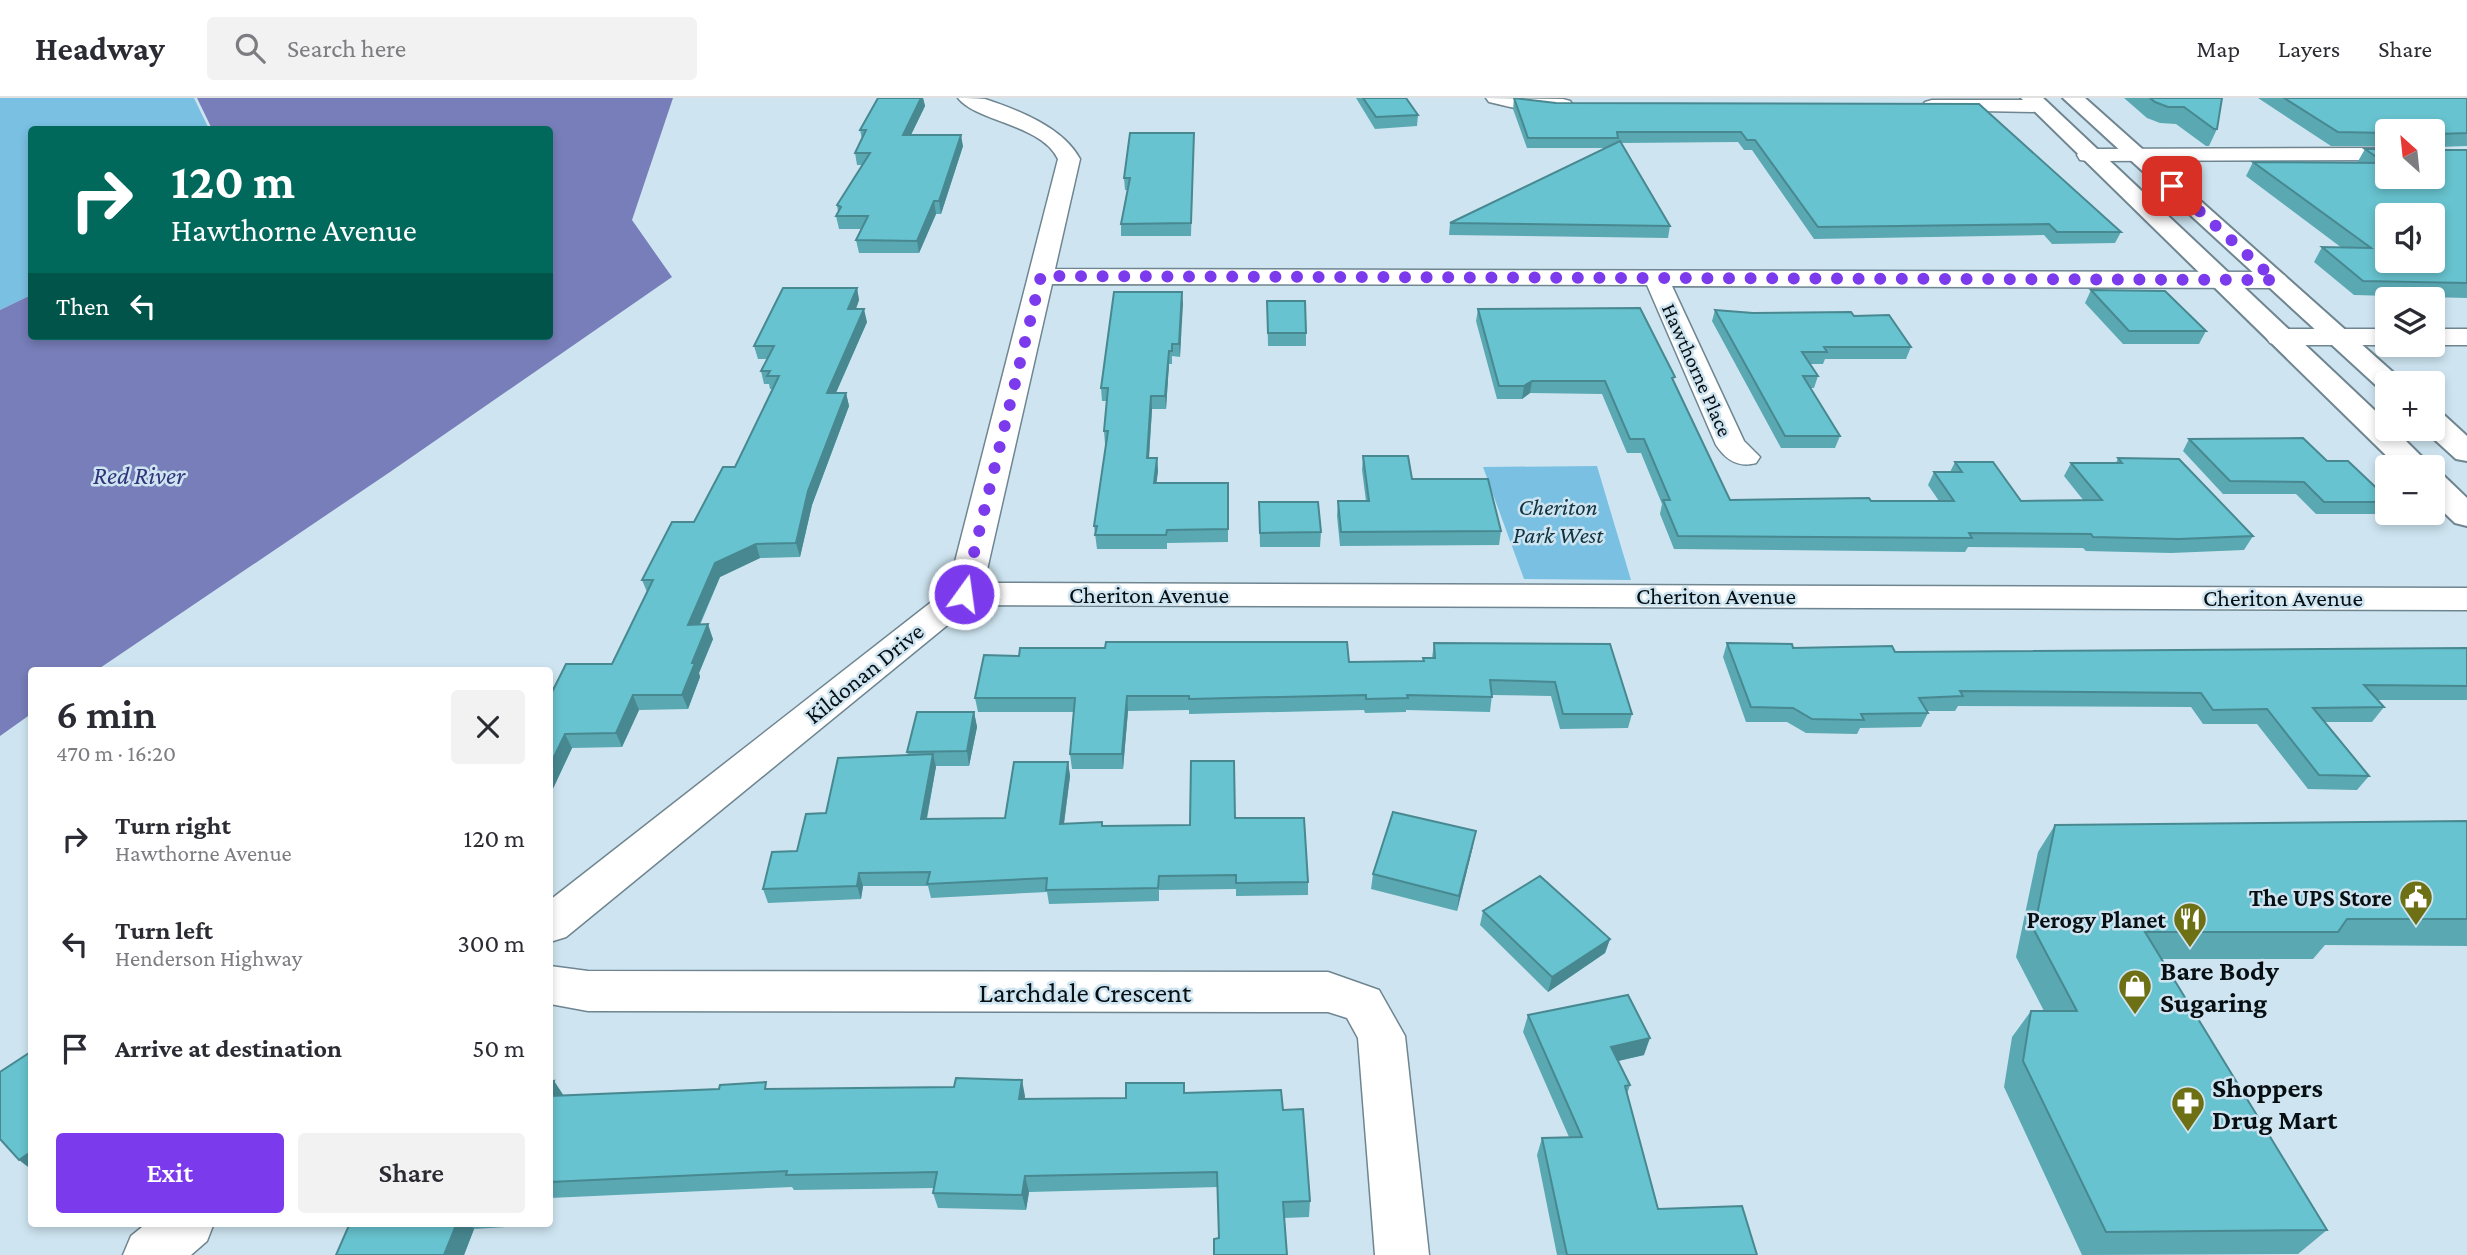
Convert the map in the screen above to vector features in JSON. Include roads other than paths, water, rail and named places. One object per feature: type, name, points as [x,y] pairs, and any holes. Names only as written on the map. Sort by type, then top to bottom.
[{"type":"main road","points":[[2073,98],[2376,371]]},
{"type":"main road","points":[[2035,102],[2403,455]]},
{"type":"main road","points":[[2445,433],[2467,452]]},
{"type":"main road","points":[[2445,495],[2467,516]]},
{"type":"street","points":[[964,594],[1069,165],[1068,153],[1051,138],[968,98]]},
{"type":"street","points":[[1496,98],[1540,105],[1582,105]]},
{"type":"street","points":[[1914,106],[2035,102]]},
{"type":"street","points":[[2088,155],[2375,155]]},
{"type":"street","points":[[1041,276],[2275,280]]},
{"type":"street","name":"Hawthorne Place","points":[[1656,277],[1731,445],[1745,457]]},
{"type":"street","points":[[2279,337],[2375,337]]},
{"type":"street","points":[[2445,337],[2467,337]]},
{"type":"street","name":"Cheriton Avenue","points":[[964,594],[2279,596],[2467,599]]},
{"type":"street","name":"Kildonan Drive","points":[[553,922],[964,594]]},
{"type":"street","name":"Larchdale Crescent","points":[[553,985],[587,991],[1328,992],[1363,1004],[1381,1036],[1402,1255]]},
{"type":"street","points":[[150,1255],[183,1227]]},
{"type":"water","name":"Red River","points":[[197,98],[673,98],[632,220],[672,277],[101,667],[28,667],[28,716],[0,736],[0,310],[28,296],[28,340],[553,340],[553,126],[211,126]]},
{"type":"place","name":"The UPS Store","points":[[2416,927]]},
{"type":"place","name":"Perogy Planet","points":[[2190,949]]},
{"type":"place","name":"Bare Body Sugaring","points":[[2135,1016]]},
{"type":"place","name":"Shoppers Drug Mart","points":[[2188,1133]]},
{"type":"park label","name":"Cheriton Park West","points":[[1558,520]]}]
